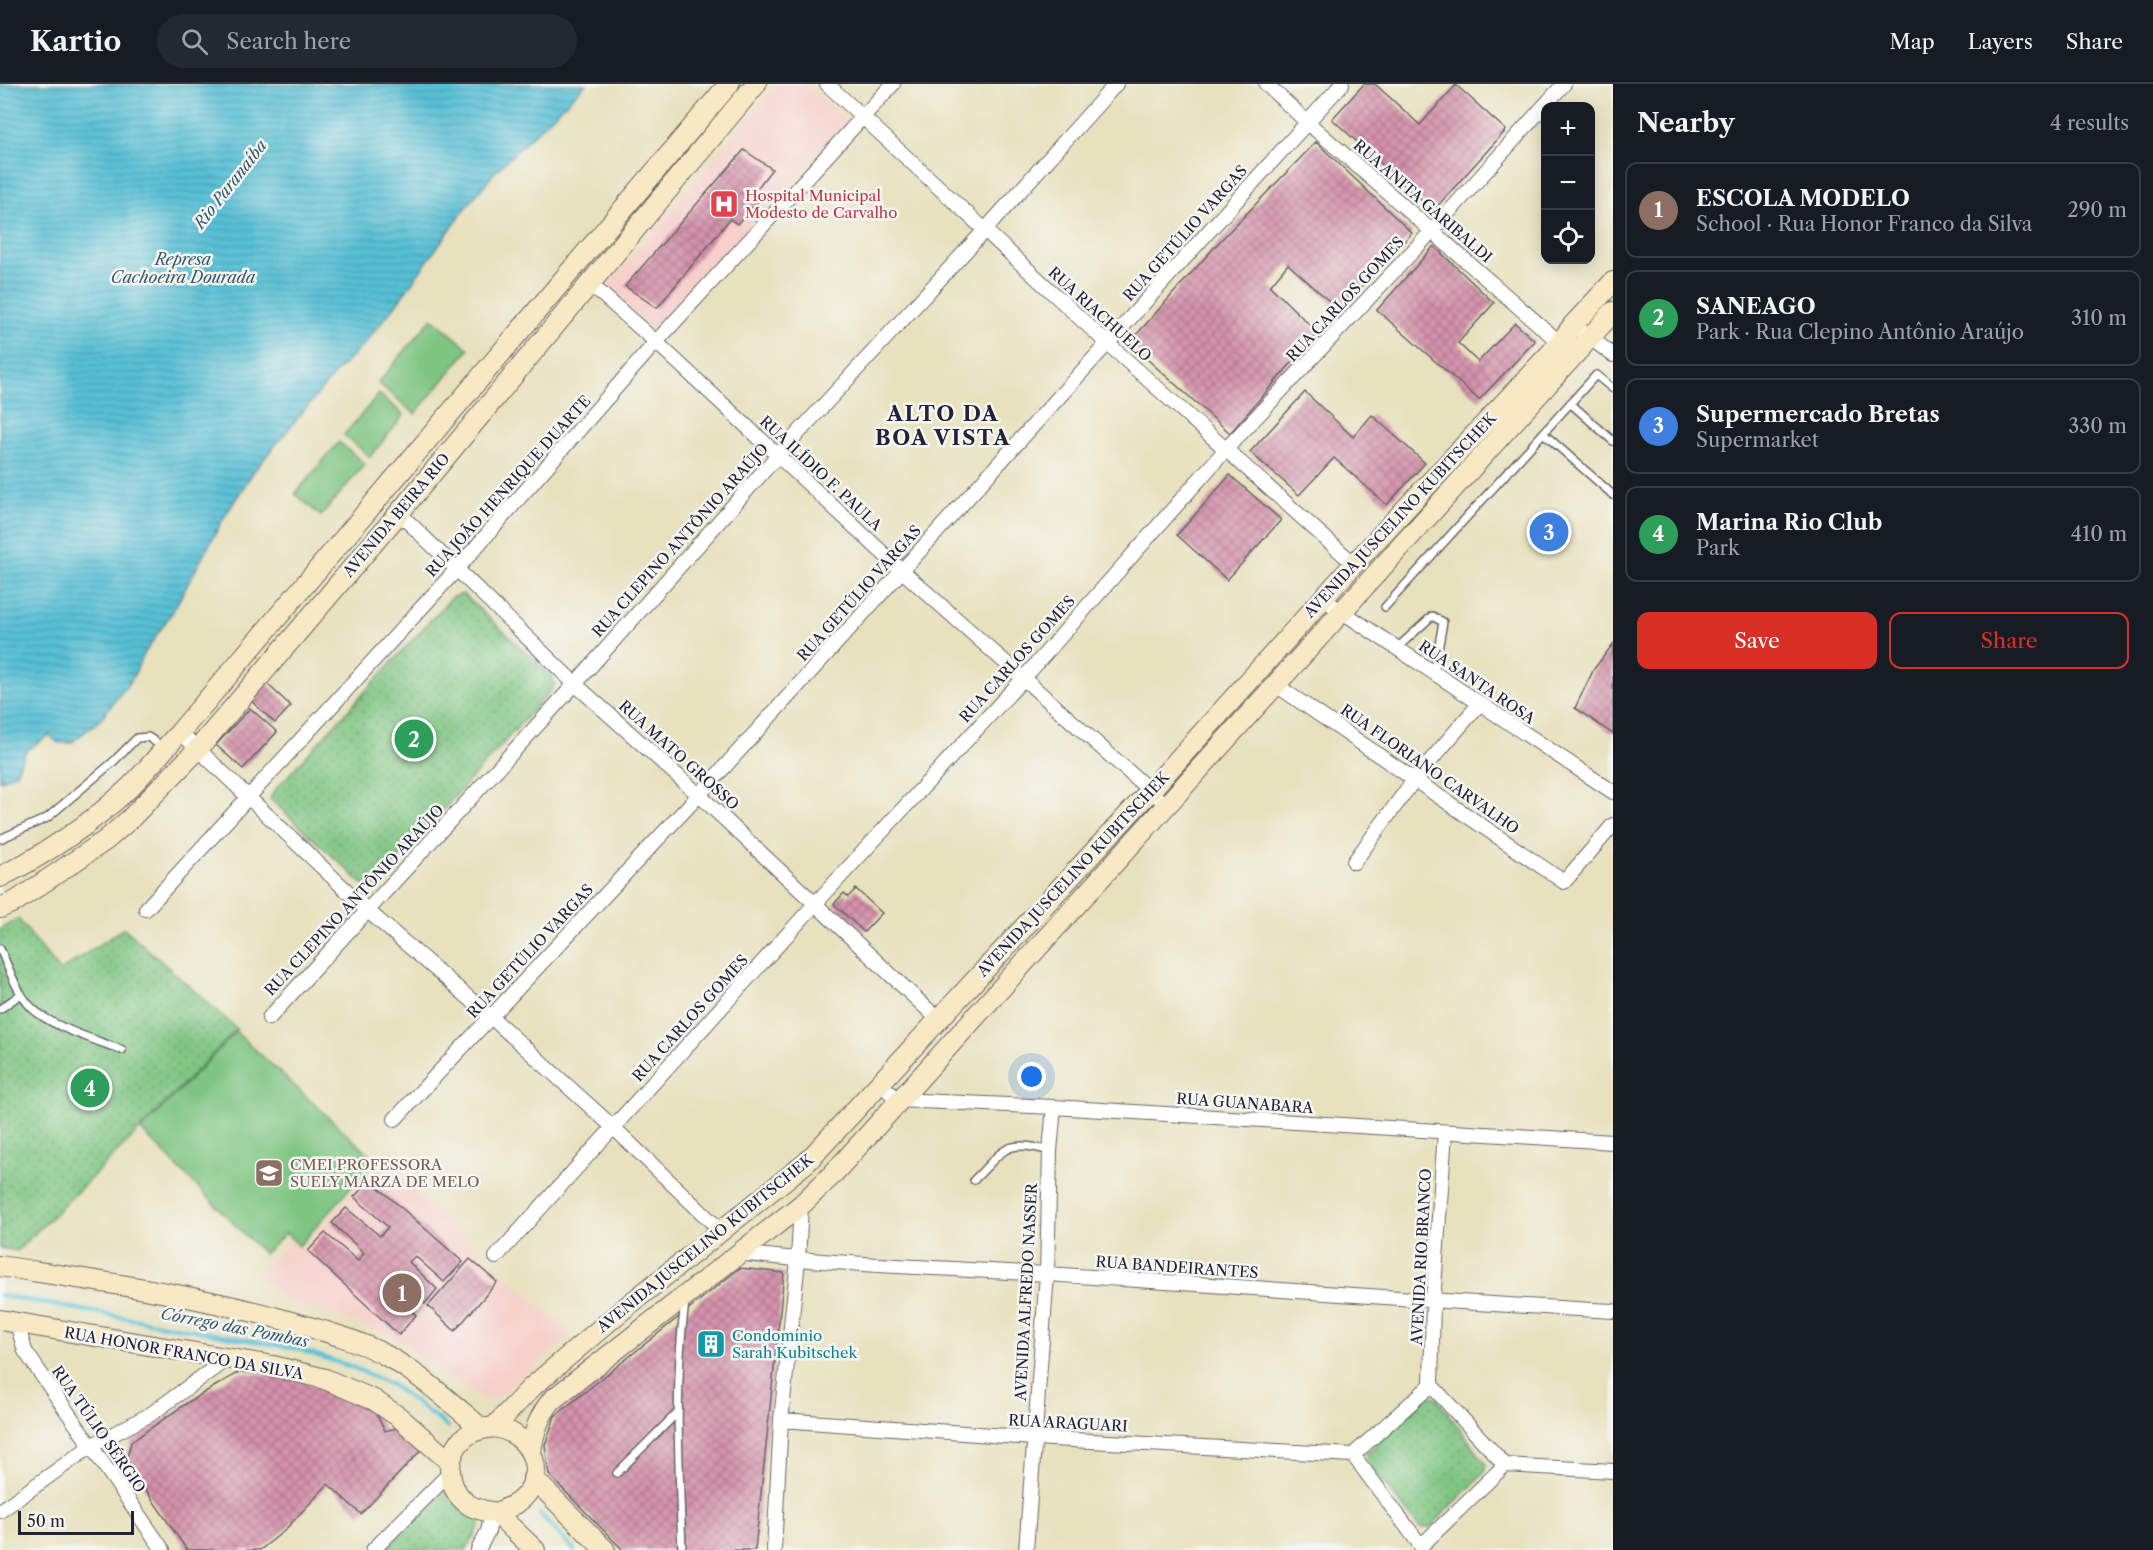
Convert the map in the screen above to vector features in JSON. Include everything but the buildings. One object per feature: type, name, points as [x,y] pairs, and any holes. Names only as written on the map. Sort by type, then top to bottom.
[{"type":"street","name":"AVENIDA BEIRA RIO","points":[[0,878],[24,866],[78,830],[129,788],[180,732],[729,84]]},
{"type":"street","name":"AVENIDA BEIRA RIO","points":[[0,908],[34,889],[106,840],[130,819],[198,749],[399,513],[756,84]]},
{"type":"street","name":"RUA RIACHUELO","points":[[827,84],[1107,343],[1354,564]]},
{"type":"street","name":"RUA JOÃO HENRIQUE DUARTE","points":[[146,909],[456,570],[656,342],[893,84]]},
{"type":"street","name":"RUA CLEPINO ANTÔNIO ARAÚJO","points":[[269,1018],[575,684],[778,455],[1116,84]]},
{"type":"street","name":"RUA ANITA GARIBALDI","points":[[1266,84],[1560,343]]},
{"type":"street","name":"RUA GETÚLIO VARGAS","points":[[395,1119],[699,795],[1342,84]]},
{"type":"street","name":"RUA CARLOS GOMES","points":[[496,1257],[815,904],[1023,679],[1227,448],[1432,231],[1564,84]]},
{"type":"street","name":"AVENIDA JUSCELINO KUBITSCHEK","points":[[488,1427],[620,1312],[807,1162],[1150,790],[1354,564],[1560,343],[1613,282]]},
{"type":"street","name":"RUA ILÍDIO F. PAULA","points":[[589,283],[902,570],[1166,805]]},
{"type":"street","name":"AVENIDA JUSCELINO KUBITSCHEK","points":[[531,1452],[534,1430],[541,1414],[552,1400],[801,1205],[832,1175],[1613,312]]},
{"type":"street","points":[[1573,326],[1613,355]]},
{"type":"street","name":"RUA MATO GROSSO","points":[[399,513],[575,684],[699,795],[939,1020]]},
{"type":"street","name":"RUA SANTA ROSA","points":[[1323,598],[1613,792]]},
{"type":"street","points":[[1249,680],[1272,690]]},
{"type":"street","name":"RUA FLORIANO CARVALHO","points":[[1272,690],[1335,724],[1564,882],[1613,825]]},
{"type":"street","points":[[1354,862],[1414,780],[1480,703]]},
{"type":"street","points":[[180,732],[368,911],[491,1017],[613,1127],[722,1232]]},
{"type":"street","points":[[991,963],[1008,979]]},
{"type":"street","points":[[881,1084],[898,1100]]},
{"type":"street","name":"RUA GUANABARA","points":[[898,1100],[1054,1107],[1613,1142]]},
{"type":"street","name":"AVENIDA ALFREDO NASSER","points":[[1026,1550],[1047,1274],[1050,1151],[1054,1107]]},
{"type":"street","name":"AVENIDA RIO BRANCO","points":[[1431,1384],[1433,1302],[1445,1132]]},
{"type":"street","points":[[774,1550],[781,1420],[798,1260],[801,1205]]},
{"type":"street","name":"RUA BANDEIRANTES","points":[[738,1253],[798,1260],[1047,1274],[1433,1302],[1613,1311]]},
{"type":"street","points":[[0,1266],[192,1298],[268,1315],[346,1339],[387,1356],[404,1366],[488,1427]]},
{"type":"street","name":"RUA HONOR FRANCO DA SILVA","points":[[9,1322],[228,1358],[325,1379],[374,1400],[399,1417],[450,1468]]},
{"type":"street","name":"RUA TÚLIO SÉRGIO","points":[[9,1322],[25,1352],[163,1550]]},
{"type":"street","points":[[0,1511],[91,1446],[151,1413],[228,1358]]},
{"type":"street","points":[[1505,1465],[1421,1548],[1353,1455],[1431,1384],[1505,1465],[1613,1470]]},
{"type":"street","name":"RUA ARAGUARI","points":[[781,1420],[1034,1438],[1353,1455]]},
{"type":"street","points":[[373,1550],[450,1468],[460,1442],[469,1433],[488,1427],[506,1429],[525,1442],[531,1452],[534,1470],[528,1491],[518,1502],[494,1512]]},
{"type":"street","points":[[450,1468],[453,1487],[460,1497],[469,1505],[494,1512],[535,1550]]},
{"type":"street","points":[[533,1478],[605,1550]]},
{"type":"street","points":[[478,1550],[488,1532],[494,1512]]},
{"type":"lane","points":[[1385,607],[1596,375],[1613,389]]},
{"type":"lane","points":[[1570,403],[1613,441]]},
{"type":"lane","points":[[1543,433],[1613,495]]},
{"type":"lane","points":[[1397,648],[1432,616],[1443,622],[1434,673]]},
{"type":"lane","points":[[0,839],[47,818],[113,762],[137,738],[148,737],[165,748]]},
{"type":"lane","points":[[0,949],[21,994],[45,1019],[122,1050]]},
{"type":"lane","points":[[0,1009],[21,994]]},
{"type":"lane","points":[[974,1180],[1006,1149],[1018,1145],[1030,1145],[1050,1151]]},
{"type":"lane","points":[[682,1550],[677,1413],[679,1347],[686,1294]]},
{"type":"lane","points":[[617,1473],[677,1413]]},
{"type":"shaded area","name":"Hospital Municipal Modesto de Carvalho","points":[[776,84],[806,84],[847,122],[658,334],[606,287]]},
{"type":"shaded area","points":[[380,1161],[571,1335],[499,1397],[491,1401],[481,1399],[401,1341],[347,1319],[315,1309],[304,1309],[256,1276],[289,1243],[301,1251]]},
{"type":"green space","points":[[432,318],[469,349],[415,414],[378,383]]},
{"type":"green space","points":[[379,394],[404,415],[370,457],[344,435]]},
{"type":"green space","points":[[339,442],[365,464],[321,516],[295,494]]},
{"type":"green space","points":[[463,594],[553,677],[554,687],[373,887],[365,886],[270,799],[274,791],[452,597]]},
{"type":"green space","points":[[18,919],[60,971],[124,928],[237,1029],[122,1148],[17,1251],[0,1248],[0,929]]},
{"type":"green space","points":[[236,1032],[375,1160],[299,1246],[286,1233],[264,1254],[141,1130]]},
{"type":"green space","points":[[1428,1396],[1436,1397],[1486,1464],[1484,1473],[1429,1528],[1420,1528],[1367,1462],[1366,1454]]},
{"type":"green space","points":[[447,1491],[471,1516],[482,1521],[466,1550],[385,1550]]},
{"type":"water","name":"Represa Cachoeira Dourada","points":[[0,84],[586,84],[495,172],[468,205],[395,306],[365,343],[336,372],[254,471],[225,516],[173,611],[144,654],[132,679],[99,721],[71,743],[58,743],[49,735],[26,751],[16,773],[0,781]]},
{"type":"waterway","name":"Córrego das Pombas","points":[[0,1295],[298,1349],[352,1367],[392,1385],[448,1427]]},
{"type":"waterway","name":"Córrego das Pombas","points":[[540,1514],[574,1550]]},
{"type":"place","name":"Hospital Municipal Modesto de Carvalho","points":[[724,204]]},
{"type":"place","name":"Supermercado Bretas","points":[[1549,532]]},
{"type":"place","name":"SANEAGO","points":[[414,739]]},
{"type":"place","name":"Marina Rio Club","points":[[90,1088]]},
{"type":"place","name":"CMEI PROFESSORA SUELY MARZA DE MELO","points":[[269,1173]]},
{"type":"place","name":"ESCOLA MODELO","points":[[402,1293]]},
{"type":"place","name":"Condomínio Sarah Kubitschek","points":[[711,1344]]},
{"type":"district","name":"ALTO DA BOA VISTA","points":[[943,425]]},
{"type":"water label","name":"Rio Paranaíba","points":[[230,184]]}]
